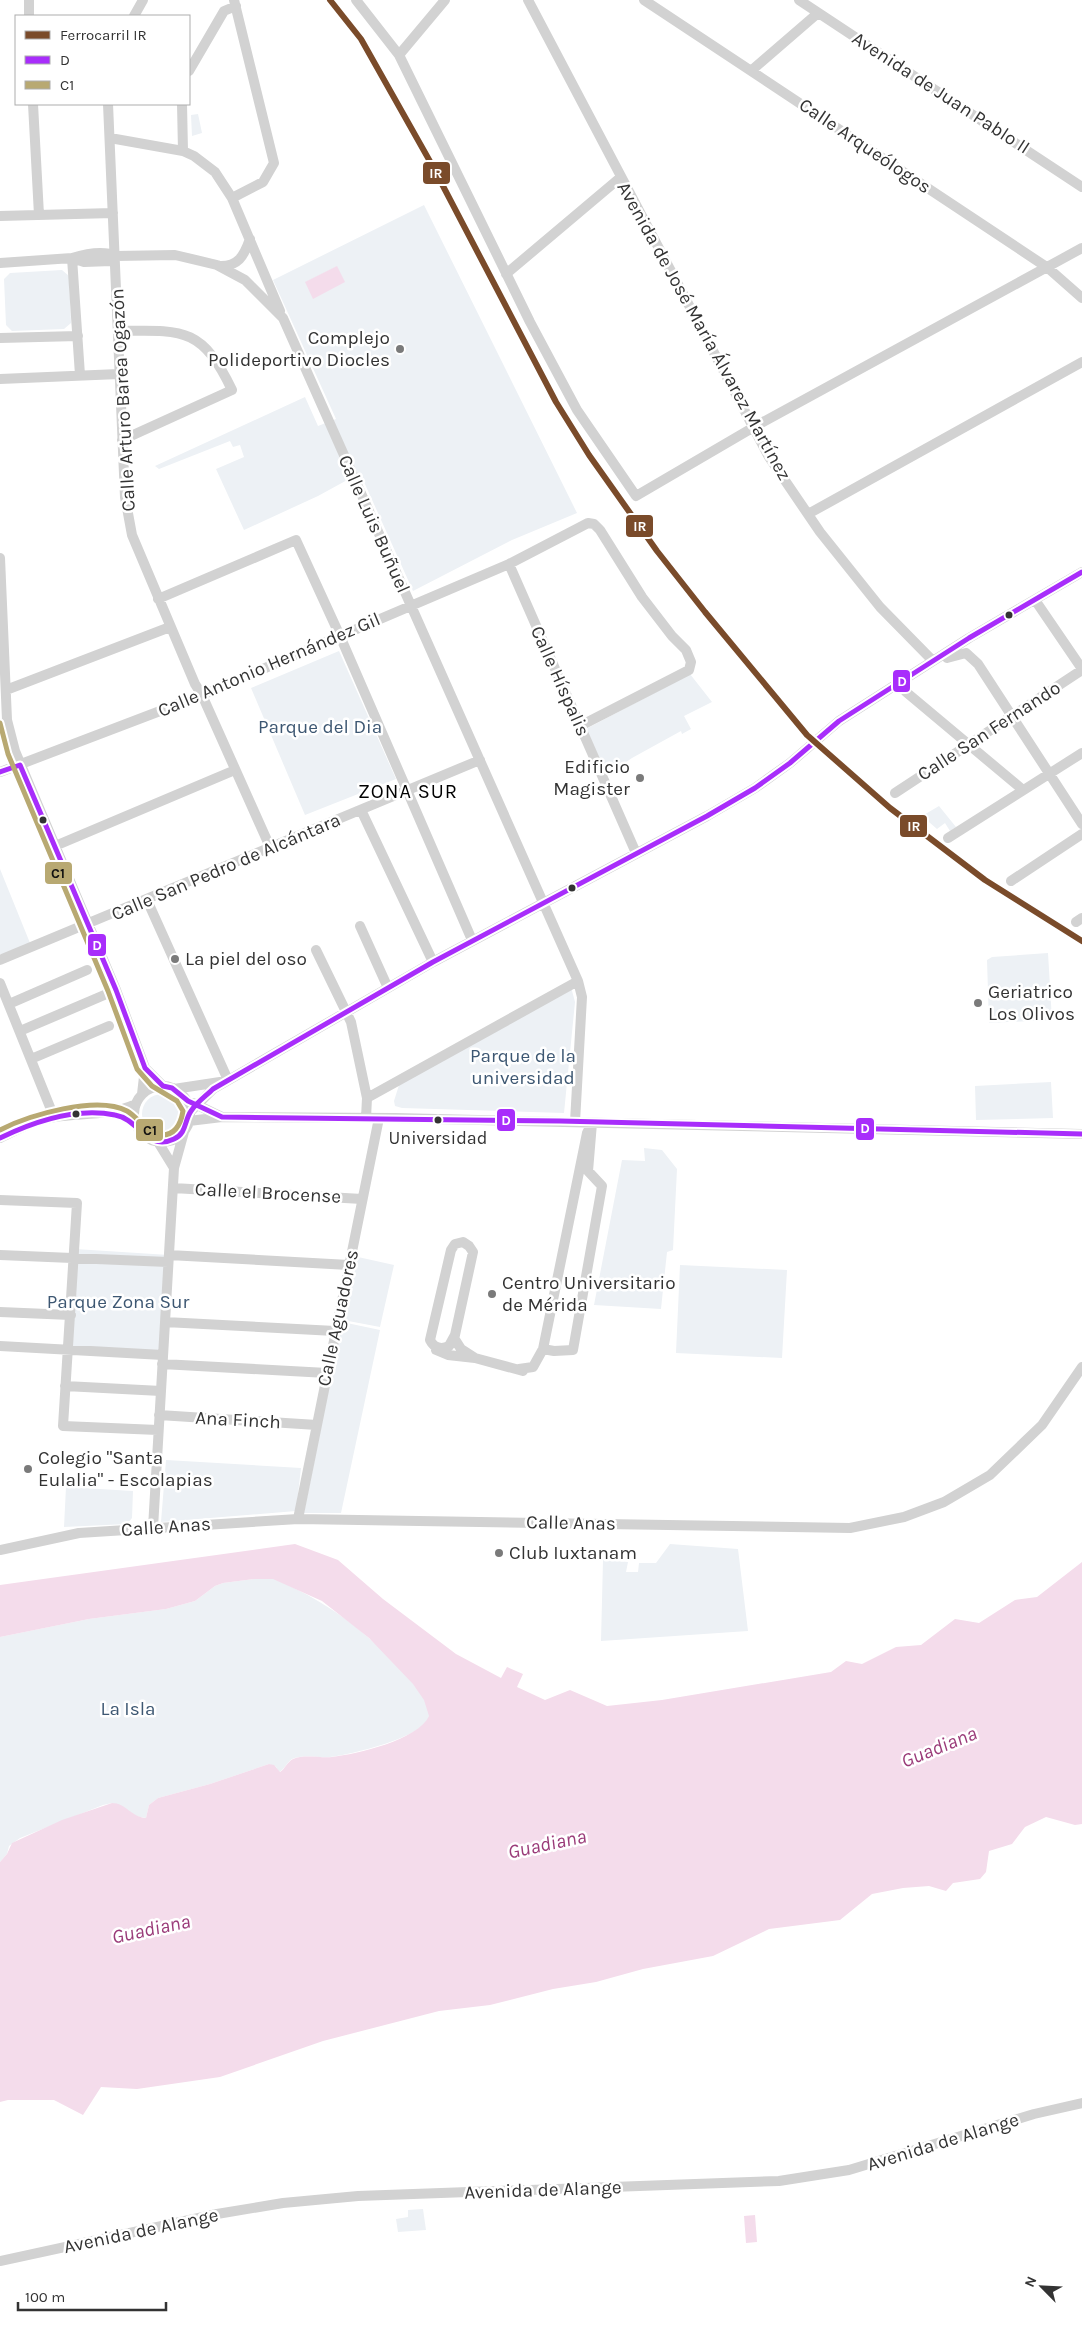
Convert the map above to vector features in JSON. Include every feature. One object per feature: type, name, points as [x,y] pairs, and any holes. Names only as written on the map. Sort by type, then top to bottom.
[{"type":"street","points":[[29,0],[30,15]]},
{"type":"street","points":[[135,15],[143,0]]},
{"type":"street","points":[[356,0],[399,55],[506,274],[577,410],[636,496],[754,427],[1082,248]]},
{"type":"street","points":[[399,55],[446,0]]},
{"type":"street","name":"Avenida de José María Álvarez Martínez","points":[[528,0],[620,177],[770,457],[820,532],[880,607],[937,659]]},
{"type":"street","name":"Calle Arqueólogos","points":[[644,0],[1048,268],[1082,298]]},
{"type":"street","name":"Avenida de Juan Pablo II","points":[[799,0],[1082,187]]},
{"type":"street","points":[[190,69],[224,11],[235,3],[274,163],[263,182],[232,198]]},
{"type":"street","points":[[752,70],[818,13]]},
{"type":"street","points":[[34,105],[38,215]]},
{"type":"street","name":"Calle Arturo Barea Ogazón","points":[[108,105],[116,256],[124,497],[132,536],[195,684],[202,695],[270,847]]},
{"type":"street","points":[[182,105],[183,151]]},
{"type":"street","points":[[110,138],[183,151],[194,156],[215,172],[232,198],[282,318]]},
{"type":"street","points":[[506,274],[620,177]]},
{"type":"street","points":[[0,216],[113,213]]},
{"type":"street","points":[[217,266],[228,266],[237,262],[245,255],[250,239]]},
{"type":"street","name":"Calle Luis Buñuel","points":[[0,262],[72,258],[84,262],[111,261],[116,256],[175,255],[217,266],[245,280],[282,318],[578,980],[582,997],[575,1122]]},
{"type":"street","points":[[72,258],[80,375]]},
{"type":"street","points":[[118,332],[169,331],[198,340],[219,363],[232,390],[122,440]]},
{"type":"street","points":[[0,338],[78,336]]},
{"type":"street","points":[[808,514],[1082,362]]},
{"type":"street","points":[[0,379],[120,374]]},
{"type":"street","name":"Calle Antonio Hernández Gil","points":[[0,772],[202,695],[509,564],[588,523],[594,524],[600,530],[642,598],[690,656],[691,662],[689,670],[580,726]]},
{"type":"street","points":[[158,599],[296,540],[340,636],[472,940]]},
{"type":"street","points":[[0,558],[7,720],[20,765],[116,990],[144,1068],[142,1094]]},
{"type":"street","name":"Calle Híspalis","points":[[509,564],[636,853]]},
{"type":"street","points":[[153,1528],[174,1168],[193,1103],[228,1080],[472,940],[707,816],[755,788],[790,763],[838,721],[1082,572]]},
{"type":"street","points":[[1035,600],[1082,670]]},
{"type":"street","points":[[6,690],[170,627]]},
{"type":"street","points":[[937,659],[966,653],[972,657],[1082,824]]},
{"type":"street","name":"Calle San Fernando","points":[[895,793],[1082,670]]},
{"type":"street","points":[[906,692],[1023,790]]},
{"type":"street","points":[[948,838],[1082,753]]},
{"type":"street","name":"Calle San Pedro de Alcántara","points":[[0,960],[88,925],[480,760]]},
{"type":"street","points":[[55,846],[236,770]]},
{"type":"street","points":[[360,810],[433,962]]},
{"type":"street","points":[[1011,881],[1082,834]]},
{"type":"street","points":[[147,900],[228,1080]]},
{"type":"street","points":[[360,926],[388,988]]},
{"type":"street","points":[[316,950],[351,1022],[367,1098],[366,1118]]},
{"type":"street","points":[[9,1004],[87,970]]},
{"type":"street","points":[[367,1098],[578,980]]},
{"type":"street","points":[[0,983],[54,1117]]},
{"type":"street","points":[[20,1031],[116,990]]},
{"type":"street","points":[[31,1059],[109,1026]]},
{"type":"street","points":[[144,1068],[163,1086]]},
{"type":"street","points":[[174,1089],[228,1080]]},
{"type":"street","points":[[184,1132],[172,1140],[158,1142],[145,1137],[136,1125],[134,1118],[136,1104],[142,1094],[153,1087],[163,1086],[174,1089],[193,1103],[222,1117]]},
{"type":"street","points":[[0,1138],[24,1126],[54,1117],[107,1113],[136,1104]]},
{"type":"street","points":[[107,1113],[120,1116],[136,1125]]},
{"type":"street","points":[[189,1117],[380,1118],[1082,1134]]},
{"type":"street","name":"Calle Aguadores","points":[[298,1519],[380,1118]]},
{"type":"street","points":[[432,1343],[440,1348],[445,1348],[449,1346],[454,1338],[473,1252],[463,1242],[455,1244],[451,1250],[430,1340],[432,1343],[438,1352],[464,1358],[475,1358],[519,1369],[526,1373],[536,1373],[548,1355],[554,1352],[573,1350],[602,1186],[588,1171],[592,1123]]},
{"type":"street","points":[[519,1369],[533,1367],[543,1349],[587,1134],[592,1123]]},
{"type":"street","points":[[158,1142],[174,1168]]},
{"type":"street","points":[[578,1179],[586,1174],[592,1176]]},
{"type":"street","name":"Calle el Brocense","points":[[173,1188],[362,1199]]},
{"type":"street","points":[[0,1200],[77,1204],[63,1426],[158,1430]]},
{"type":"street","points":[[0,1254],[75,1258],[349,1265]]},
{"type":"street","points":[[0,1312],[71,1315]]},
{"type":"street","points":[[165,1322],[335,1331]]},
{"type":"street","points":[[454,1338],[462,1349],[475,1358]]},
{"type":"street","points":[[0,1346],[68,1350],[163,1360],[327,1373]]},
{"type":"street","points":[[543,1349],[554,1352]]},
{"type":"street","name":"Calle Anas","points":[[0,1550],[79,1533],[298,1519],[850,1528],[912,1514],[944,1502],[990,1475],[1042,1425],[1082,1367]]},
{"type":"street","points":[[65,1386],[161,1391]]},
{"type":"street","name":"Ana Finch","points":[[159,1415],[316,1425]]},
{"type":"street","name":"Avenida de Alange","points":[[0,2261],[217,2214],[283,2203],[358,2196],[779,2181],[849,2170],[1034,2114],[1082,2103]]},
{"type":"green space","points":[[198,114],[202,133],[192,136],[191,115]]},
{"type":"green space","name":"Complejo Polideportivo Diocles","points":[[424,205],[577,513],[512,540],[413,591],[360,473],[318,496],[244,530],[216,469],[244,457],[240,445],[233,447],[230,441],[159,469],[155,466],[305,397],[318,426],[336,419],[273,280]]},
{"type":"green space","points":[[62,270],[69,276],[71,323],[64,329],[12,331],[6,325],[4,279],[10,273]]},
{"type":"green space","name":"Parque del Dia","points":[[339,651],[396,779],[305,815],[251,688]]},
{"type":"green space","points":[[690,674],[712,702],[684,716],[691,729],[682,734],[681,731],[616,769],[605,771],[586,729]]},
{"type":"green space","points":[[939,806],[956,827],[950,831],[945,823],[937,829],[922,816]]},
{"type":"green space","points":[[0,869],[30,943],[3,954],[0,954]]},
{"type":"green space","points":[[1048,953],[1052,1020],[989,1023],[987,960],[992,957]]},
{"type":"green space","name":"Parque de la universidad","points":[[571,987],[575,1002],[564,1113],[402,1108],[395,1106],[394,1101],[399,1085]]},
{"type":"green space","points":[[1051,1082],[1053,1118],[976,1120],[975,1086]]},
{"type":"green space","points":[[166,1094],[173,1097],[179,1103],[182,1114],[181,1122],[173,1131],[166,1134],[158,1134],[151,1131],[143,1122],[142,1110],[145,1103],[154,1095]]},
{"type":"green space","points":[[644,1148],[662,1150],[677,1169],[673,1250],[667,1252],[661,1309],[594,1305],[622,1160],[645,1161]]},
{"type":"green space","name":"Parque Zona Sur","points":[[75,1249],[169,1255],[163,1355],[68,1349]]},
{"type":"green space","points":[[358,1257],[394,1265],[380,1327],[343,1320]]},
{"type":"green space","points":[[680,1265],[787,1270],[782,1358],[676,1353]]},
{"type":"green space","points":[[342,1322],[380,1330],[341,1513],[304,1513]]},
{"type":"green space","points":[[166,1460],[301,1468],[296,1511],[161,1522]]},
{"type":"green space","points":[[66,1487],[133,1491],[132,1518],[127,1524],[64,1527]]},
{"type":"green space","points":[[670,1544],[738,1549],[748,1631],[601,1641],[603,1560],[628,1562],[626,1572],[638,1572],[639,1563],[656,1563]]},
{"type":"green space","name":"La Isla","points":[[273,1578],[308,1595],[334,1611],[381,1649],[409,1678],[426,1702],[429,1716],[425,1724],[401,1738],[369,1749],[330,1757],[306,1756],[292,1759],[279,1772],[276,1767],[269,1764],[210,1784],[158,1798],[149,1805],[146,1818],[135,1816],[112,1803],[103,1805],[20,1838],[9,1846],[7,1854],[0,1862],[0,1637],[89,1619],[166,1609],[195,1601],[215,1586],[223,1583]]},
{"type":"green space","points":[[423,2209],[426,2230],[398,2232],[396,2219],[408,2217],[408,2210]]},
{"type":"water","points":[[337,266],[345,282],[313,299],[305,282]]},
{"type":"water","name":"Guadiana","points":[[295,1544],[338,1560],[383,1599],[456,1654],[501,1678],[507,1667],[523,1674],[517,1687],[545,1700],[570,1690],[607,1706],[662,1700],[831,1672],[846,1661],[862,1664],[896,1647],[921,1645],[955,1619],[979,1623],[1015,1600],[1037,1597],[1082,1562],[1082,1824],[1075,1825],[1046,1817],[1025,1827],[1012,1844],[989,1851],[986,1872],[980,1879],[953,1883],[946,1891],[929,1886],[903,1888],[872,1894],[840,1920],[769,1929],[713,1956],[643,1969],[596,1982],[553,1989],[490,2005],[439,2011],[323,2041],[220,2077],[137,2089],[101,2087],[83,2115],[54,2100],[8,2100],[0,2102],[0,1862],[7,1854],[12,1843],[62,1820],[112,1803],[121,1805],[136,1815],[146,1818],[149,1805],[158,1798],[210,1784],[269,1764],[274,1765],[280,1772],[291,1760],[297,1758],[307,1756],[332,1757],[371,1749],[400,1739],[413,1732],[423,1725],[429,1716],[424,1700],[413,1684],[369,1638],[322,1601],[273,1579],[254,1579],[223,1583],[215,1586],[195,1601],[166,1609],[89,1619],[0,1637],[0,1585]]},
{"type":"water","points":[[755,2215],[757,2242],[746,2243],[744,2216]]},
{"type":"rail line","name":"IR","points":[[330,0],[361,39],[432,165],[556,402],[589,455],[657,551],[705,612],[807,735],[890,808],[985,880],[1082,941]]},
{"type":"transit line","name":"D","points":[[0,1138],[27,1126],[56,1117],[71,1114],[100,1113],[123,1118],[157,1141],[165,1142],[174,1139],[181,1134],[193,1108],[213,1089],[433,962],[707,816],[755,788],[790,763],[839,721],[969,638],[1082,572]]},
{"type":"transit line","name":"C1","points":[[0,723],[8,754],[108,991],[137,1069],[152,1086],[177,1101],[183,1111],[177,1128],[171,1133],[162,1135],[153,1133],[127,1111],[99,1105],[81,1106],[45,1113],[0,1130]]},
{"type":"transit line","name":"D","points":[[0,772],[20,765],[116,990],[145,1068],[163,1086],[172,1088],[188,1101],[222,1117],[560,1121],[1082,1134]]},
{"type":"place","name":"Complejo Polideportivo Diocles","points":[[400,349]]},
{"type":"place","name":"Edificio Magister","points":[[640,778]]},
{"type":"place","name":"La piel del oso","points":[[175,959]]},
{"type":"place","name":"Geriatrico Los Olivos","points":[[978,1003]]},
{"type":"place","name":"Universidad","points":[[438,1120]]},
{"type":"place","name":"Centro Universitario de Mérida","points":[[492,1294]]},
{"type":"place","name":"Colegio \"Santa Eulalia\" - Escolapias","points":[[28,1469]]},
{"type":"place","name":"Club Iuxtanam","points":[[499,1553]]},
{"type":"district","name":"ZONA SUR","points":[[408,791]]}]
